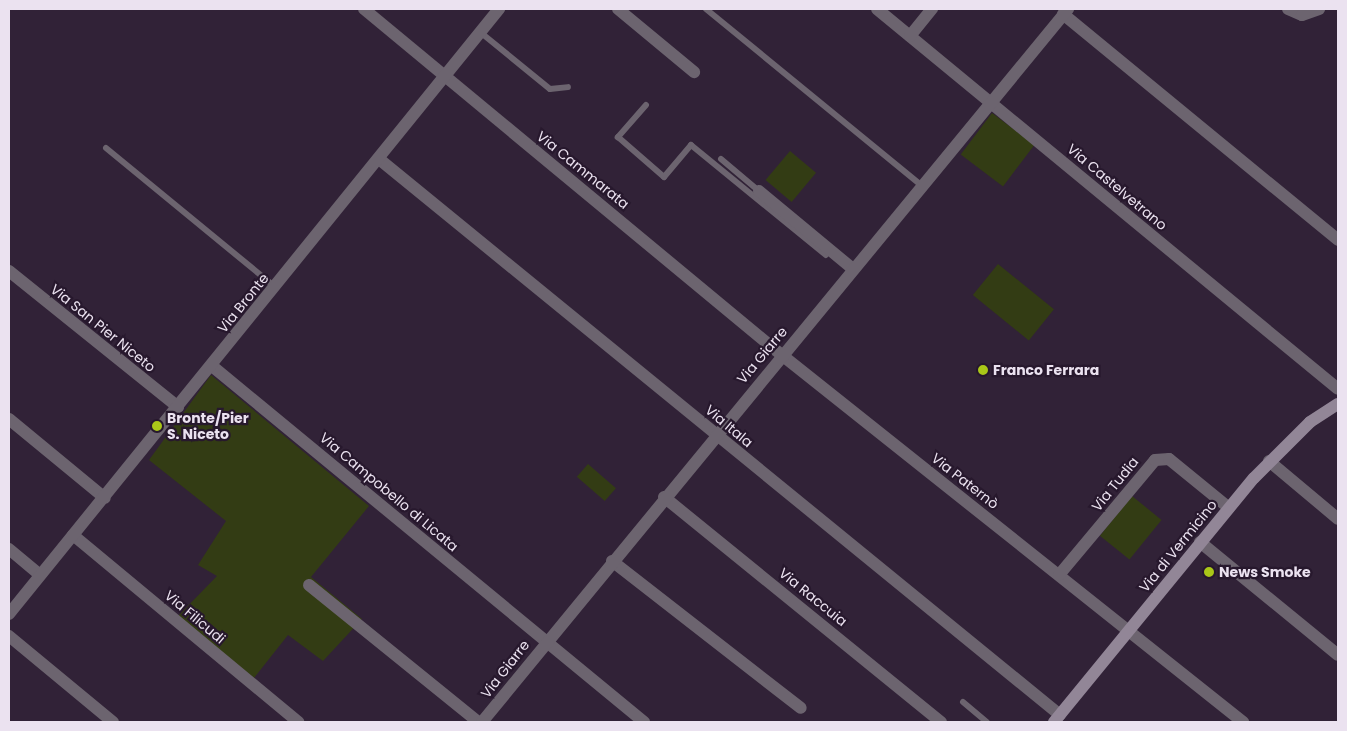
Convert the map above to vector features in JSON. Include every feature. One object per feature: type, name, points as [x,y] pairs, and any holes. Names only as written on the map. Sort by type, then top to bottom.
[{"type":"main road","name":"Via di Vermicino","points":[[1057,719],[1200,542],[1269,461],[1310,422],[1338,404]]},
{"type":"street","name":"Via Cammarata","points":[[364,9],[782,355]]},
{"type":"street","name":"Via Bronte","points":[[9,614],[276,287],[499,9]]},
{"type":"street","points":[[618,9],[694,72]]},
{"type":"street","name":"Via Castelvetrano","points":[[877,9],[1338,389]]},
{"type":"street","points":[[910,36],[932,9]]},
{"type":"street","points":[[1288,9],[1302,15],[1319,9]]},
{"type":"street","points":[[1066,11],[1338,240]]},
{"type":"street","name":"Via Giarre","points":[[482,722],[989,101],[1066,11]]},
{"type":"street","name":"Via Itala","points":[[379,159],[716,434],[1057,719]]},
{"type":"street","points":[[759,191],[851,271]]},
{"type":"street","name":"Via San Pier Niceto","points":[[9,271],[178,407]]},
{"type":"street","name":"Via Paternò","points":[[782,355],[1243,722]]},
{"type":"street","name":"Via Campobello di Licata","points":[[212,366],[644,722]]},
{"type":"street","points":[[9,419],[105,498]]},
{"type":"street","name":"Via Tudia","points":[[1059,575],[1155,460],[1169,459],[1229,508]]},
{"type":"street","points":[[1269,461],[1338,519]]},
{"type":"street","name":"Via Raccuia","points":[[664,497],[941,722]]},
{"type":"street","name":"Via Filicudi","points":[[73,535],[298,722]]},
{"type":"street","points":[[1200,542],[1338,655]]},
{"type":"street","points":[[9,549],[40,575]]},
{"type":"street","points":[[612,561],[800,708]]},
{"type":"street","points":[[309,585],[478,722]]},
{"type":"street","points":[[9,636],[113,722]]},
{"type":"lane","points":[[706,9],[921,185]]},
{"type":"lane","points":[[480,32],[550,89],[568,86]]},
{"type":"lane","points":[[646,105],[618,137],[664,177],[691,145],[851,271]]},
{"type":"lane","points":[[106,148],[276,287]]},
{"type":"lane","points":[[721,159],[759,191]]},
{"type":"lane","points":[[962,702],[987,722]]},
{"type":"green space","points":[[992,113],[1034,145],[1003,186],[961,155]]},
{"type":"green space","points":[[790,151],[816,173],[792,202],[766,180]]},
{"type":"green space","points":[[998,264],[1054,309],[1029,340],[973,295]]},
{"type":"green space","points":[[211,375],[369,506],[311,577],[362,619],[323,661],[288,635],[254,678],[178,616],[217,576],[198,565],[226,521],[149,460]]},
{"type":"green space","points":[[588,464],[616,488],[605,501],[577,477]]},
{"type":"green space","points":[[1132,496],[1162,520],[1129,560],[1100,536]]},
{"type":"place","name":"Franco Ferrara","points":[[983,370]]},
{"type":"place","name":"Bronte/Pier S. Niceto","points":[[157,426]]},
{"type":"place","name":"News Smoke","points":[[1209,572]]}]
